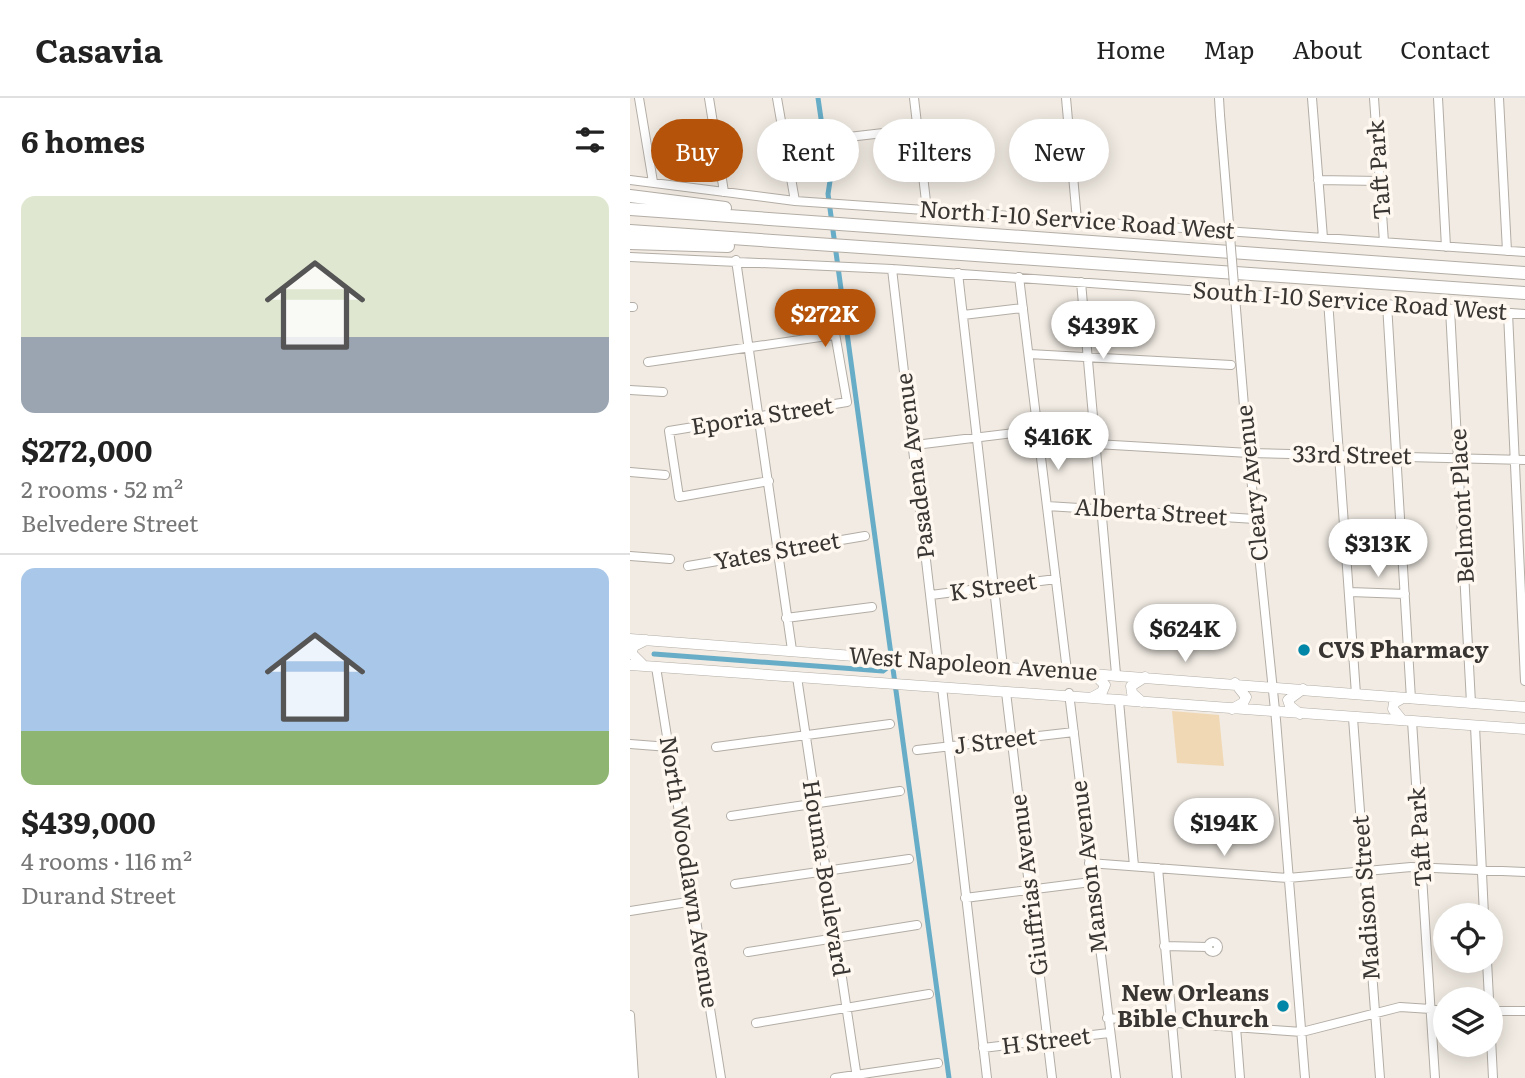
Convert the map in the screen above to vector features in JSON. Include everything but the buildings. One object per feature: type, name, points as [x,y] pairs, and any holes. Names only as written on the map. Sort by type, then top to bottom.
[{"type":"highway","points":[[630,196],[732,209],[747,217]]},
{"type":"highway","points":[[630,208],[1525,273]]},
{"type":"highway","points":[[630,231],[1525,293]]},
{"type":"highway","points":[[630,243],[762,247],[778,242]]},
{"type":"main road","name":"West Napoleon Avenue","points":[[630,639],[1525,707]]},
{"type":"main road","points":[[646,640],[634,646],[631,653],[650,666]]},
{"type":"main road","name":"West Napoleon Avenue","points":[[630,665],[1525,729]]},
{"type":"main road","points":[[1091,672],[1100,676],[1105,685],[1102,692],[1091,698]]},
{"type":"main road","points":[[1142,702],[1132,693],[1131,686],[1145,677]]},
{"type":"main road","points":[[1231,709],[1243,703],[1246,697],[1236,683]]},
{"type":"main road","points":[[1302,715],[1290,706],[1289,700],[1303,689]]},
{"type":"main road","points":[[1410,699],[1426,705],[1431,712],[1412,721],[1393,709],[1394,703],[1410,699]]},
{"type":"street","points":[[639,98],[651,170]]},
{"type":"street","points":[[709,98],[724,192]]},
{"type":"street","points":[[778,98],[795,201]]},
{"type":"street","points":[[914,98],[917,119]]},
{"type":"street","points":[[1066,98],[1077,220]]},
{"type":"street","name":"Cleary Avenue","points":[[1219,98],[1245,418],[1272,686],[1306,1078]]},
{"type":"street","points":[[1312,98],[1323,238]]},
{"type":"street","name":"Taft Park","points":[[1374,98],[1384,242]]},
{"type":"street","points":[[1438,98],[1446,247]]},
{"type":"street","points":[[1499,98],[1507,251]]},
{"type":"street","name":"North I-10 Service Road West","points":[[630,180],[651,182]]},
{"type":"street","points":[[1318,180],[1380,181]]},
{"type":"street","name":"North I-10 Service Road West","points":[[653,182],[795,201],[1525,252]]},
{"type":"street","points":[[925,182],[928,210]]},
{"type":"street","name":"South I-10 Service Road West","points":[[630,257],[852,266],[1525,314]]},
{"type":"street","points":[[736,260],[792,650]]},
{"type":"street","name":"Pasadena Avenue","points":[[892,269],[915,444],[938,663]]},
{"type":"street","points":[[958,274],[1003,667]]},
{"type":"street","points":[[1019,277],[1067,671]]},
{"type":"street","points":[[1081,282],[1116,674]]},
{"type":"street","points":[[648,362],[834,335],[829,299]]},
{"type":"street","points":[[1328,300],[1356,694]]},
{"type":"street","points":[[1387,304],[1410,699]]},
{"type":"street","points":[[963,316],[1023,307]]},
{"type":"street","name":"Belmont Place","points":[[1450,309],[1471,703]]},
{"type":"street","points":[[1508,313],[1520,460],[1525,681]]},
{"type":"street","name":"Eporia Street","points":[[769,481],[679,497],[669,431],[847,402],[839,343],[834,335]]},
{"type":"street","points":[[1029,354],[1231,365]]},
{"type":"street","points":[[630,390],[663,392]]},
{"type":"street","points":[[915,444],[1039,430]]},
{"type":"street","name":"33rd Street","points":[[1096,444],[1249,453],[1520,460]]},
{"type":"street","points":[[630,472],[665,475]]},
{"type":"street","name":"Alberta Street","points":[[1047,506],[1255,519]]},
{"type":"street","name":"Yates Street","points":[[688,566],[865,536]]},
{"type":"street","points":[[630,556],[670,559]]},
{"type":"street","name":"K Street","points":[[930,595],[1056,579]]},
{"type":"street","points":[[1350,592],[1405,594]]},
{"type":"street","points":[[786,618],[872,607]]},
{"type":"street","name":"North Woodlawn Avenue","points":[[650,666],[669,747],[722,1078]]},
{"type":"street","name":"Houma Boulevard","points":[[797,677],[857,1076]]},
{"type":"street","points":[[942,687],[987,1078]]},
{"type":"street","name":"Giuffrias Avenue","points":[[1006,692],[1052,1078]]},
{"type":"street","name":"Manson Avenue","points":[[1069,695],[1116,1078]]},
{"type":"street","points":[[1119,701],[1135,866]]},
{"type":"street","name":"Madison Street","points":[[1353,718],[1380,1078]]},
{"type":"street","name":"Taft Park","points":[[1412,721],[1435,1078]]},
{"type":"street","points":[[716,747],[890,724]]},
{"type":"street","points":[[1475,726],[1483,903]]},
{"type":"street","name":"J Street","points":[[917,750],[1074,732]]},
{"type":"street","points":[[630,744],[669,747]]},
{"type":"street","points":[[731,816],[900,791]]},
{"type":"street","points":[[735,884],[909,859]]},
{"type":"street","points":[[1089,863],[1289,878],[1363,869],[1525,872]]},
{"type":"street","points":[[1157,868],[1177,1078]]},
{"type":"street","points":[[965,898],[1091,882]]},
{"type":"street","points":[[630,911],[694,901]]},
{"type":"street","points":[[748,952],[917,926]]},
{"type":"street","points":[[1164,946],[1208,947]]},
{"type":"street","points":[[756,1023],[929,994]]},
{"type":"street","points":[[1107,1018],[1302,1032],[1400,1007],[1431,1009]]},
{"type":"street","points":[[1503,1011],[1525,1011]]},
{"type":"street","points":[[630,1015],[634,1078]]},
{"type":"street","points":[[1236,1027],[1240,1078]]},
{"type":"street","name":"H Street","points":[[983,1048],[1109,1033]]},
{"type":"street","points":[[1492,1057],[1493,1078]]},
{"type":"street","points":[[835,1078],[938,1063]]},
{"type":"shaded area","points":[[1172,711],[1219,715],[1224,766],[1177,763]]},
{"type":"waterway","points":[[818,98],[830,181],[828,194],[949,1078]]},
{"type":"waterway","points":[[654,654],[883,671],[892,664]]},
{"type":"place","name":"CVS Pharmacy","points":[[1304,650]]},
{"type":"place","name":"New Orleans Bible Church","points":[[1283,1006]]}]
